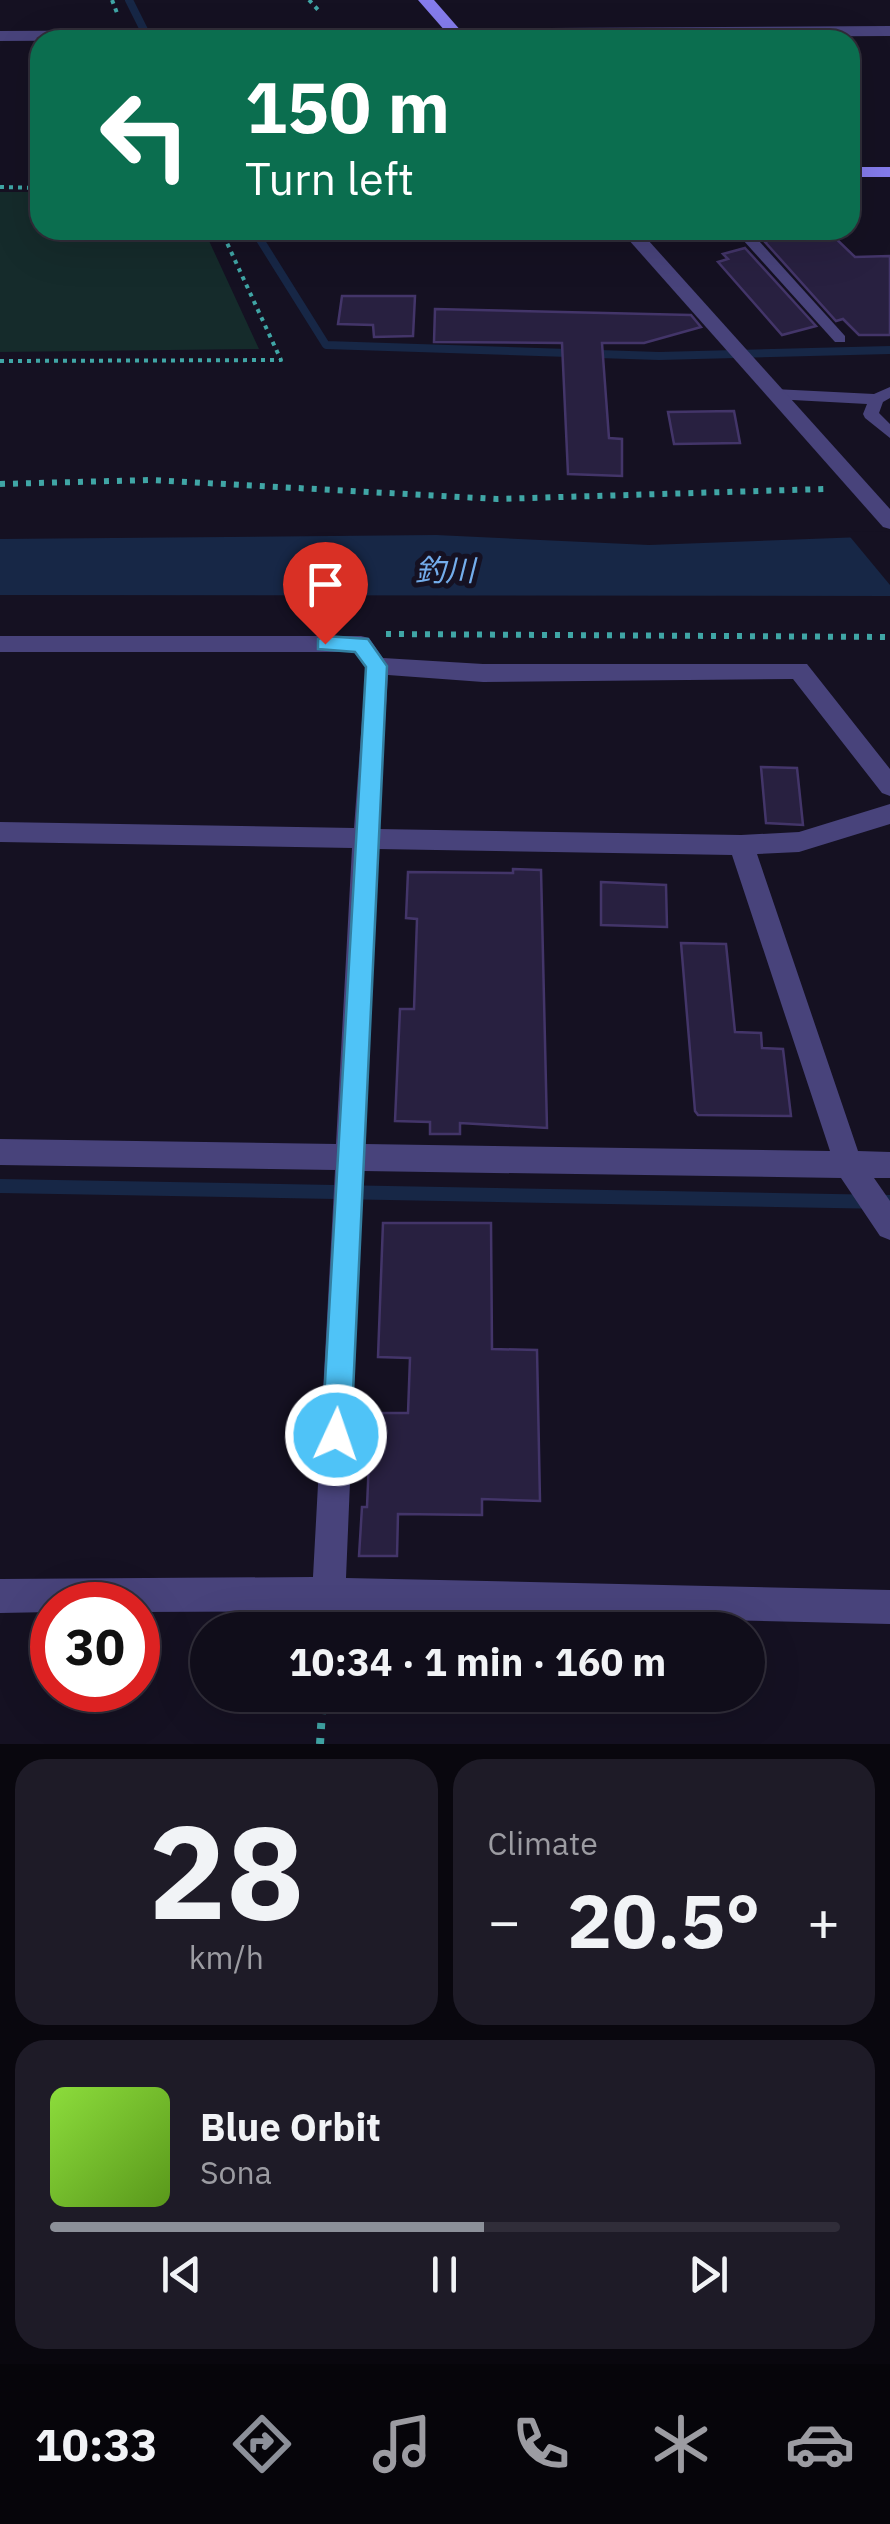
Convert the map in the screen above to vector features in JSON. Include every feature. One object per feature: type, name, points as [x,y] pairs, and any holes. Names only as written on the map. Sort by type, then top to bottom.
[{"type":"main road","points":[[426,0],[453,30]]},
{"type":"main road","points":[[860,172],[890,172]]},
{"type":"street","points":[[860,31],[890,31]]},
{"type":"street","points":[[0,36],[30,36]]},
{"type":"street","points":[[638,240],[890,522]]},
{"type":"street","points":[[0,644],[361,644],[376,666],[329,1594]]},
{"type":"street","points":[[376,666],[483,673],[799,670],[890,786]]},
{"type":"street","points":[[0,832],[741,845],[800,842],[890,814]]},
{"type":"street","points":[[741,845],[849,1164],[890,1226]]},
{"type":"street","points":[[0,1152],[890,1165]]},
{"type":"street","points":[[0,1596],[329,1594],[890,1606]]},
{"type":"lane","points":[[750,240],[840,339]]},
{"type":"lane","points":[[774,394],[883,396]]},
{"type":"lane","points":[[883,396],[871,414],[890,433]]},
{"type":"path","points":[[0,187],[30,188]]},
{"type":"path","points":[[0,361],[281,360],[225,240]]},
{"type":"path","points":[[0,484],[186,481],[497,498],[865,494]]},
{"type":"path","points":[[361,644],[374,634],[890,637]]},
{"type":"path","points":[[320,1744],[322,1712]]},
{"type":"green space","points":[[0,192],[30,192],[30,240],[209,240],[259,349],[0,352]]},
{"type":"water","name":"釣川","points":[[436,535],[649,545],[890,536],[890,596],[0,595],[0,539]]},
{"type":"pier","points":[[890,531],[890,585],[846,532]]},
{"type":"building","points":[[837,240],[855,257],[890,256],[890,335],[859,335],[843,319],[836,321],[765,242]]},
{"type":"building","points":[[745,248],[816,326],[782,335],[718,262],[728,259],[723,254]]},
{"type":"building","points":[[342,296],[415,296],[413,336],[374,337],[373,325],[338,324]]},
{"type":"building","points":[[435,309],[691,315],[701,327],[644,343],[602,343],[609,438],[622,439],[622,476],[568,474],[562,343],[434,342]]},
{"type":"building","points":[[734,411],[740,443],[674,444],[668,412]]},
{"type":"building","points":[[761,767],[797,768],[803,825],[766,823]]},
{"type":"building","points":[[513,869],[541,870],[547,1128],[460,1123],[460,1134],[430,1134],[430,1122],[395,1121],[400,1009],[414,1009],[417,919],[406,918],[408,872],[513,873]]},
{"type":"building","points":[[601,882],[666,885],[667,927],[601,925]]},
{"type":"building","points":[[681,943],[726,944],[735,1032],[761,1033],[762,1048],[783,1049],[791,1116],[698,1115],[695,1111]]},
{"type":"building","points":[[383,1223],[491,1223],[492,1349],[537,1350],[540,1501],[482,1499],[482,1515],[398,1514],[397,1556],[359,1556],[362,1507],[367,1507],[371,1413],[408,1413],[410,1358],[378,1357]]},
{"type":"waterway","points":[[129,0],[144,30]]},
{"type":"waterway","points":[[260,240],[326,345],[659,356],[890,350]]},
{"type":"waterway","points":[[0,1186],[890,1202]]},
{"type":"route","points":[[325,644],[361,644],[376,666],[336,1435]]}]
